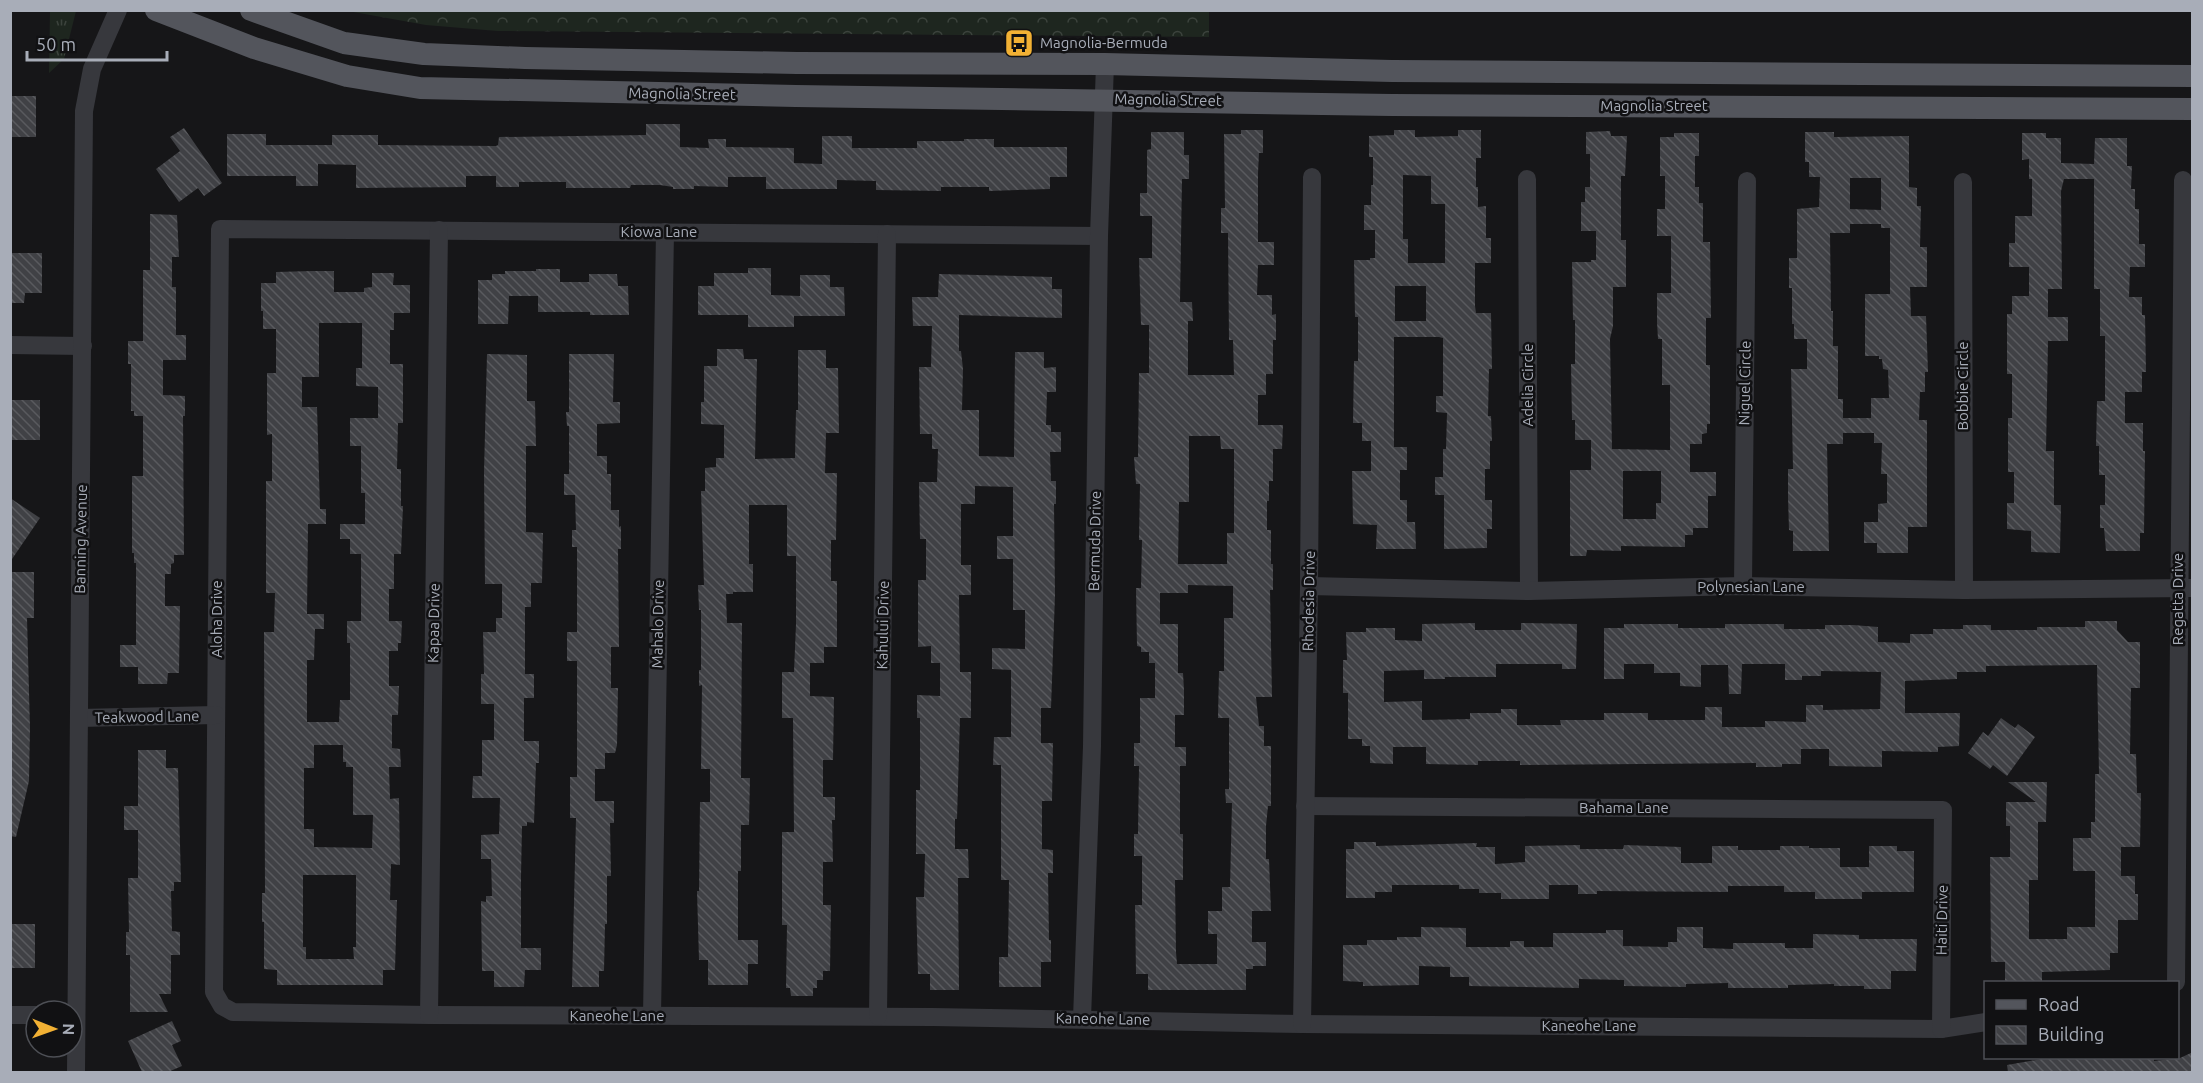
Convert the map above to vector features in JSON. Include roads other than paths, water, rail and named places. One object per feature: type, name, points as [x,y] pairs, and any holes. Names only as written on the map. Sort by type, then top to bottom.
[{"type":"main road","name":"Magnolia Street","points":[[156,10],[254,48],[347,76],[420,88],[1403,105],[2193,109]]},
{"type":"main road","points":[[251,10],[344,43],[424,54],[525,58],[785,63],[1105,64],[1392,71],[2193,76]]},
{"type":"street","name":"Banning Avenue","points":[[74,999],[84,346],[84,111],[92,69],[118,10]]},
{"type":"street","name":"Bermuda Drive","points":[[1082,1019],[1092,746],[1099,236],[1105,64]]},
{"type":"street","name":"Rhodesia Drive","points":[[1302,1024],[1309,586],[1312,177]]},
{"type":"street","name":"Adelia Circle","points":[[1527,179],[1529,591]]},
{"type":"street","name":"Regatta Drive","points":[[2176,981],[2185,588],[2183,180]]},
{"type":"street","name":"Niguel Circle","points":[[1743,586],[1747,181]]},
{"type":"street","name":"Bobbie Circle","points":[[1963,182],[1964,590]]},
{"type":"street","name":"Kiowa Lane","points":[[220,229],[1099,236]]},
{"type":"street","name":"Aloha Drive","points":[[220,229],[214,992],[222,1006]]},
{"type":"street","name":"Kapaa Drive","points":[[429,1016],[439,230]]},
{"type":"street","name":"Mahalo Drive","points":[[652,1016],[665,232]]},
{"type":"street","name":"Kahului Drive","points":[[878,1016],[887,234]]},
{"type":"street","points":[[10,345],[84,346]]},
{"type":"street","name":"Polynesian Lane","points":[[1309,586],[1529,591],[1743,586],[1964,590],[2185,588]]},
{"type":"street","name":"Teakwood Lane","points":[[79,718],[216,715]]},
{"type":"street","name":"Bahama Lane","points":[[1305,806],[1943,810]]},
{"type":"street","name":"Haiti Drive","points":[[1941,1029],[1943,810]]},
{"type":"street","name":"Kaneohe Lane","points":[[222,1006],[232,1012],[429,1016],[878,1016],[1302,1024],[1941,1029],[1984,1022]]},
{"type":"place","name":"Magnolia-Bermuda","points":[[1019,43]]}]
